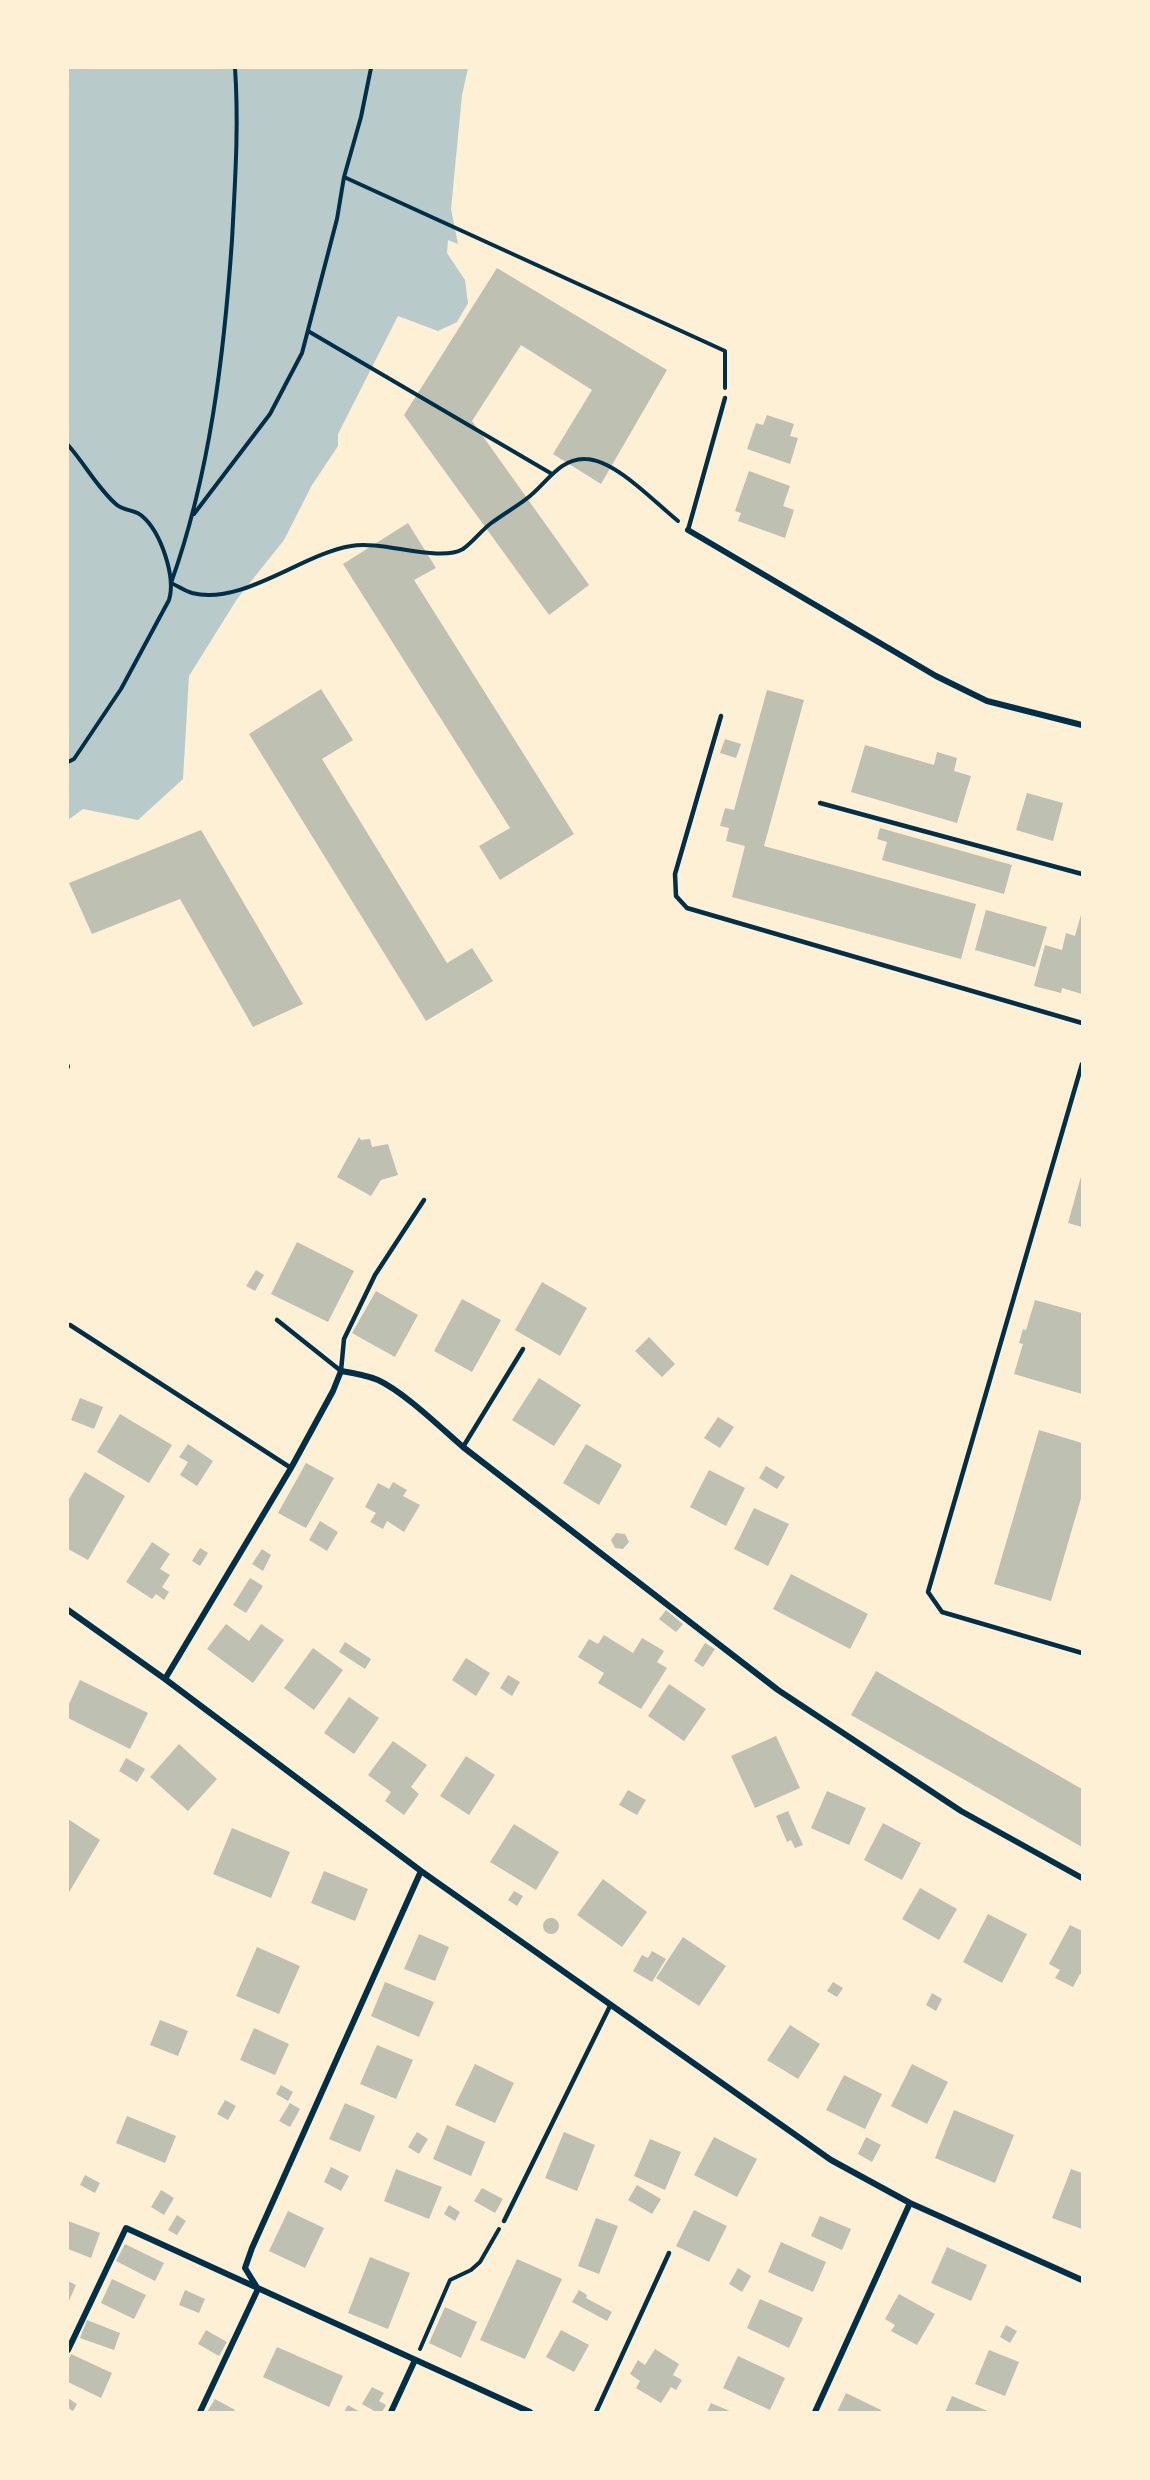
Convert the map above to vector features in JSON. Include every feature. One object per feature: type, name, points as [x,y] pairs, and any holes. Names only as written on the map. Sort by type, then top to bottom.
[{"type":"street","points":[[688,530],[916,664],[987,701],[1083,725]]},
{"type":"street","points":[[165,1679],[291,1468],[333,1391],[341,1371],[361,1374],[380,1381],[418,1408],[463,1448],[778,1690],[961,1811],[1083,1878]]},
{"type":"street","points":[[68,1610],[165,1679],[421,1871],[831,2160],[910,2203],[1083,2280]]},
{"type":"street","points":[[258,2289],[245,2268],[252,2248],[421,1871]]},
{"type":"street","points":[[815,2412],[910,2203]]},
{"type":"street","points":[[68,2350],[126,2228],[530,2412]]},
{"type":"street","points":[[200,2412],[258,2289]]},
{"type":"street","points":[[391,2412],[416,2360]]},
{"type":"lane","points":[[688,530],[725,398]]},
{"type":"lane","points":[[720,716],[675,874],[676,896],[687,908],[1083,1023]]},
{"type":"lane","points":[[820,803],[1083,874]]},
{"type":"lane","points":[[1083,1064],[928,1592],[942,1612],[1083,1653]]},
{"type":"lane","points":[[341,1371],[344,1339],[375,1275],[424,1200]]},
{"type":"lane","points":[[277,1320],[341,1371]]},
{"type":"lane","points":[[70,1324],[291,1468]]},
{"type":"lane","points":[[463,1448],[523,1349]]},
{"type":"lane","points":[[504,2221],[610,2006]]},
{"type":"lane","points":[[596,2412],[669,2253]]},
{"type":"path","points":[[171,583],[188,538],[218,382],[229,285],[235,184],[235,68]]},
{"type":"path","points":[[193,516],[270,414],[302,353],[337,219],[344,177],[361,117],[371,68]]},
{"type":"path","points":[[344,177],[725,351],[725,398]]},
{"type":"path","points":[[308,331],[552,474]]},
{"type":"path","points":[[68,445],[119,507],[141,514],[147,520],[160,541],[172,588],[169,600],[121,689],[74,759],[68,762]]},
{"type":"path","points":[[171,583],[193,593],[215,594],[238,590],[331,550],[353,545],[374,544],[438,554],[450,553],[462,549],[491,523],[525,500],[552,474],[569,462],[578,459],[605,464],[615,470],[688,530]]},
{"type":"path","points":[[416,2360],[450,2280],[471,2270],[480,2262],[504,2221]]},
{"type":"shaded area","points":[[68,68],[468,68],[462,95],[451,209],[458,244],[448,240],[447,253],[465,280],[468,303],[457,322],[438,331],[398,316],[338,434],[338,446],[312,485],[284,540],[237,599],[189,676],[183,779],[138,820],[83,809],[68,820]]},
{"type":"building","points":[[497,268],[667,370],[601,484],[553,454],[592,390],[521,345],[472,421],[589,585],[549,615],[404,415]]},
{"type":"building","points":[[767,415],[794,424],[790,436],[798,438],[790,464],[747,449],[756,423],[763,425]]},
{"type":"building","points":[[749,471],[790,486],[783,506],[794,510],[785,538],[738,521],[741,513],[735,511]]},
{"type":"building","points":[[408,523],[436,568],[414,580],[574,834],[500,880],[479,846],[510,828],[343,564]]},
{"type":"building","points":[[321,689],[353,740],[322,759],[447,963],[472,948],[493,981],[426,1021],[249,734]]},
{"type":"building","points":[[767,690],[804,700],[764,846],[976,904],[961,959],[732,897],[745,846],[726,841],[729,828],[720,826],[725,808],[734,810]]},
{"type":"building","points":[[725,739],[741,744],[736,758],[720,753]]},
{"type":"building","points":[[865,745],[934,765],[937,752],[957,758],[954,771],[971,776],[957,823],[851,792]]},
{"type":"building","points":[[1027,793],[1063,803],[1053,841],[1016,830]]},
{"type":"building","points":[[880,828],[1012,865],[1004,894],[882,860],[887,842],[877,839]]},
{"type":"building","points":[[201,830],[303,1004],[253,1027],[180,899],[92,934],[69,883]]},
{"type":"building","points":[[986,910],[1047,927],[1035,967],[975,950]]},
{"type":"building","points":[[1082,911],[1082,994],[1062,988],[1061,993],[1034,986],[1045,945],[1062,950],[1066,933],[1075,936]]},
{"type":"building","points":[[359,1137],[361,1140],[370,1139],[372,1147],[388,1144],[398,1175],[381,1180],[371,1196],[337,1177]]},
{"type":"building","points":[[1082,1173],[1082,1227],[1068,1223]]},
{"type":"building","points":[[297,1242],[354,1271],[328,1322],[271,1294]]},
{"type":"building","points":[[256,1270],[264,1275],[255,1291],[246,1286]]},
{"type":"building","points":[[542,1282],[587,1308],[560,1356],[515,1330]]},
{"type":"building","points":[[376,1291],[418,1315],[395,1357],[352,1333]]},
{"type":"building","points":[[462,1299],[501,1320],[472,1372],[434,1351]]},
{"type":"building","points":[[1035,1300],[1082,1313],[1082,1394],[1014,1374],[1023,1344],[1019,1343],[1023,1329],[1026,1330]]},
{"type":"building","points":[[649,1337],[675,1364],[662,1377],[635,1351]]},
{"type":"building","points":[[539,1378],[581,1405],[554,1446],[512,1420]]},
{"type":"building","points":[[80,1398],[103,1407],[94,1429],[71,1420]]},
{"type":"building","points":[[120,1414],[172,1445],[149,1483],[97,1452]]},
{"type":"building","points":[[718,1417],[734,1427],[720,1448],[704,1438]]},
{"type":"building","points":[[1039,1430],[1082,1443],[1082,1495],[1051,1601],[994,1584]]},
{"type":"building","points":[[188,1444],[213,1461],[197,1486],[180,1475],[188,1462],[179,1457]]},
{"type":"building","points":[[586,1444],[622,1465],[599,1505],[563,1483]]},
{"type":"building","points":[[306,1463],[334,1478],[306,1528],[278,1513]]},
{"type":"building","points":[[766,1466],[785,1477],[777,1489],[759,1478]]},
{"type":"building","points":[[709,1470],[745,1488],[726,1526],[690,1507]]},
{"type":"building","points":[[85,1472],[125,1496],[88,1560],[68,1549],[68,1498]]},
{"type":"building","points":[[393,1482],[407,1490],[403,1496],[420,1505],[404,1532],[387,1521],[383,1529],[370,1522],[376,1513],[365,1507],[378,1483],[389,1489]]},
{"type":"building","points":[[754,1508],[789,1524],[768,1566],[734,1549]]},
{"type":"building","points":[[320,1521],[338,1532],[327,1551],[309,1540]]},
{"type":"building","points":[[616,1533],[625,1534],[629,1542],[623,1549],[615,1548],[611,1540]]},
{"type":"building","points":[[152,1542],[170,1554],[160,1569],[170,1575],[162,1587],[169,1592],[164,1600],[156,1594],[152,1599],[126,1582]]},
{"type":"building","points":[[200,1548],[208,1553],[200,1566],[192,1561]]},
{"type":"building","points":[[262,1549],[271,1555],[263,1571],[252,1564]]},
{"type":"building","points":[[791,1574],[868,1614],[850,1649],[773,1609]]},
{"type":"building","points":[[250,1578],[263,1586],[246,1613],[233,1605]]},
{"type":"building","points":[[666,1610],[683,1624],[676,1632],[659,1619]]},
{"type":"building","points":[[226,1624],[249,1641],[261,1624],[284,1640],[253,1683],[207,1649]]},
{"type":"building","points":[[604,1635],[633,1653],[642,1638],[664,1651],[657,1662],[667,1668],[641,1709],[598,1683],[604,1673],[578,1657],[589,1639],[598,1644]]},
{"type":"building","points":[[345,1642],[371,1659],[365,1669],[339,1652]]},
{"type":"building","points":[[705,1643],[715,1649],[703,1667],[694,1661]]},
{"type":"building","points":[[313,1648],[343,1670],[314,1710],[284,1688]]},
{"type":"building","points":[[466,1658],[490,1673],[476,1696],[452,1680]]},
{"type":"building","points":[[876,1671],[1082,1789],[1082,1847],[851,1715]]},
{"type":"building","points":[[508,1675],[520,1682],[512,1696],[500,1688]]},
{"type":"building","points":[[80,1680],[148,1713],[130,1749],[68,1718],[68,1706]]},
{"type":"building","points":[[669,1684],[706,1709],[684,1741],[648,1716]]},
{"type":"building","points":[[349,1697],[379,1718],[354,1754],[324,1733]]},
{"type":"building","points":[[776,1736],[800,1788],[755,1808],[731,1756]]},
{"type":"building","points":[[393,1741],[427,1765],[411,1787],[419,1794],[404,1815],[385,1801],[391,1792],[368,1775]]},
{"type":"building","points":[[179,1744],[217,1779],[188,1811],[150,1777]]},
{"type":"building","points":[[466,1756],[495,1775],[469,1815],[440,1796]]},
{"type":"building","points":[[126,1758],[145,1769],[137,1782],[119,1771]]},
{"type":"building","points":[[628,1790],[646,1800],[637,1815],[619,1805]]},
{"type":"building","points":[[827,1791],[866,1808],[849,1845],[811,1828]]},
{"type":"building","points":[[788,1811],[803,1845],[795,1848],[791,1840],[787,1842],[776,1816]]},
{"type":"building","points":[[68,1819],[100,1840],[68,1894]]},
{"type":"building","points":[[883,1823],[921,1843],[902,1880],[864,1860]]},
{"type":"building","points":[[514,1824],[559,1852],[536,1890],[490,1862]]},
{"type":"building","points":[[232,1828],[290,1852],[271,1898],[213,1874]]},
{"type":"building","points":[[324,1871],[368,1889],[355,1921],[311,1903]]},
{"type":"building","points":[[603,1879],[647,1912],[622,1947],[577,1915]]},
{"type":"building","points":[[920,1888],[957,1909],[939,1940],[902,1919]]},
{"type":"building","points":[[514,1891],[523,1896],[517,1906],[508,1900]]},
{"type":"building","points":[[988,1914],[1027,1934],[1002,1983],[963,1962]]},
{"type":"building","points":[[551,1918],[557,1920],[559,1926],[557,1932],[551,1934],[545,1932],[543,1926],[545,1920]]},
{"type":"building","points":[[1070,1925],[1082,1931],[1082,1975],[1080,1974],[1073,1987],[1055,1978],[1060,1970],[1049,1964]]},
{"type":"building","points":[[419,1934],[449,1947],[435,1981],[404,1969]]},
{"type":"building","points":[[683,1937],[726,1966],[699,2006],[656,1978]]},
{"type":"building","points":[[257,1947],[300,1966],[279,2014],[236,1996]]},
{"type":"building","points":[[652,1951],[666,1959],[652,1982],[633,1971],[642,1955],[648,1958]]},
{"type":"building","points":[[385,1982],[434,2002],[419,2037],[371,2016]]},
{"type":"building","points":[[833,1982],[843,1988],[837,1997],[827,1991]]},
{"type":"building","points":[[932,1993],[942,1999],[936,2011],[926,2005]]},
{"type":"building","points":[[160,2020],[188,2031],[178,2056],[150,2045]]},
{"type":"building","points":[[790,2025],[820,2044],[798,2079],[767,2060]]},
{"type":"building","points":[[254,2028],[289,2044],[275,2075],[240,2060]]},
{"type":"building","points":[[377,2045],[413,2060],[396,2099],[360,2084]]},
{"type":"building","points":[[475,2064],[514,2083],[495,2123],[455,2105]]},
{"type":"building","points":[[912,2064],[948,2082],[927,2124],[891,2106]]},
{"type":"building","points":[[844,2075],[882,2094],[865,2129],[826,2110]]},
{"type":"building","points":[[281,2085],[293,2092],[288,2101],[276,2094]]},
{"type":"building","points":[[225,2100],[236,2106],[228,2120],[217,2114]]},
{"type":"building","points":[[290,2103],[300,2109],[290,2127],[279,2121]]},
{"type":"building","points":[[345,2103],[375,2116],[360,2152],[329,2139]]},
{"type":"building","points":[[954,2110],[1014,2135],[995,2183],[935,2158]]},
{"type":"building","points":[[127,2116],[176,2136],[165,2163],[116,2143]]},
{"type":"building","points":[[447,2125],[485,2142],[471,2176],[433,2159]]},
{"type":"building","points":[[417,2132],[428,2139],[419,2154],[408,2147]]},
{"type":"building","points":[[564,2132],[595,2145],[577,2191],[545,2178]]},
{"type":"building","points":[[714,2137],[757,2159],[737,2197],[694,2175]]},
{"type":"building","points":[[866,2137],[881,2145],[872,2162],[858,2154]]},
{"type":"building","points":[[650,2139],[681,2152],[665,2190],[634,2176]]},
{"type":"building","points":[[331,2167],[349,2176],[341,2191],[324,2182]]},
{"type":"building","points":[[396,2169],[442,2187],[429,2219],[384,2201]]},
{"type":"building","points":[[1071,2169],[1082,2173],[1082,2229],[1052,2218]]},
{"type":"building","points":[[85,2175],[100,2183],[95,2193],[80,2185]]},
{"type":"building","points":[[637,2185],[661,2199],[652,2214],[628,2200]]},
{"type":"building","points":[[482,2188],[503,2199],[495,2213],[474,2201]]},
{"type":"building","points":[[161,2190],[174,2198],[164,2215],[151,2207]]},
{"type":"building","points":[[449,2205],[460,2212],[455,2221],[444,2214]]},
{"type":"building","points":[[694,2210],[727,2226],[709,2262],[676,2246]]},
{"type":"building","points":[[288,2211],[324,2228],[305,2268],[269,2251]]},
{"type":"building","points":[[177,2215],[186,2221],[177,2235],[168,2230]]},
{"type":"building","points":[[820,2216],[851,2229],[842,2250],[811,2236]]},
{"type":"building","points":[[596,2218],[618,2226],[599,2274],[578,2266]]},
{"type":"building","points":[[68,2221],[100,2233],[91,2258],[68,2249]]},
{"type":"building","points":[[781,2242],[826,2262],[813,2292],[768,2272]]},
{"type":"building","points":[[125,2244],[164,2263],[155,2281],[116,2261]]},
{"type":"building","points":[[947,2247],[987,2265],[971,2301],[931,2283]]},
{"type":"building","points":[[370,2257],[410,2273],[388,2329],[348,2313]]},
{"type":"building","points":[[517,2259],[562,2279],[525,2359],[480,2340]]},
{"type":"building","points":[[738,2268],[751,2276],[742,2292],[729,2284]]},
{"type":"building","points":[[112,2279],[146,2295],[134,2319],[101,2303]]},
{"type":"building","points":[[68,2281],[76,2285],[68,2303]]},
{"type":"building","points":[[185,2290],[205,2299],[199,2313],[179,2305]]},
{"type":"building","points":[[579,2290],[587,2295],[586,2298],[612,2312],[607,2321],[572,2302]]},
{"type":"building","points":[[899,2294],[935,2314],[917,2345],[891,2331],[895,2325],[885,2319]]},
{"type":"building","points":[[760,2299],[803,2318],[789,2348],[747,2328]]},
{"type":"building","points":[[445,2307],[477,2322],[461,2358],[429,2343]]},
{"type":"building","points":[[87,2320],[120,2333],[114,2350],[80,2338]]},
{"type":"building","points":[[1006,2325],[1017,2331],[1010,2343],[1000,2337]]},
{"type":"building","points":[[206,2330],[227,2342],[219,2356],[198,2344]]},
{"type":"building","points":[[561,2330],[589,2345],[574,2372],[546,2357]]},
{"type":"building","points":[[277,2347],[343,2376],[329,2407],[263,2377]]},
{"type":"building","points":[[655,2349],[679,2364],[673,2375],[682,2380],[676,2390],[671,2387],[661,2403],[636,2388],[640,2381],[630,2374],[638,2360],[645,2365]]},
{"type":"building","points":[[989,2350],[1019,2362],[1005,2396],[975,2384]]},
{"type":"building","points":[[71,2354],[112,2373],[101,2398],[68,2382],[68,2361]]},
{"type":"building","points":[[738,2356],[785,2378],[770,2410],[723,2388]]},
{"type":"building","points":[[372,2387],[384,2393],[379,2401],[386,2405],[382,2412],[376,2412],[362,2404]]},
{"type":"building","points":[[846,2393],[881,2410],[880,2412],[837,2412]]},
{"type":"building","points":[[952,2396],[990,2412],[945,2412]]},
{"type":"building","points":[[68,2398],[77,2404],[73,2411],[68,2408]]},
{"type":"building","points":[[215,2399],[235,2410],[233,2412],[207,2412]]},
{"type":"building","points":[[711,2403],[732,2412],[707,2412]]},
{"type":"building","points":[[348,2405],[360,2412],[344,2412]]}]
